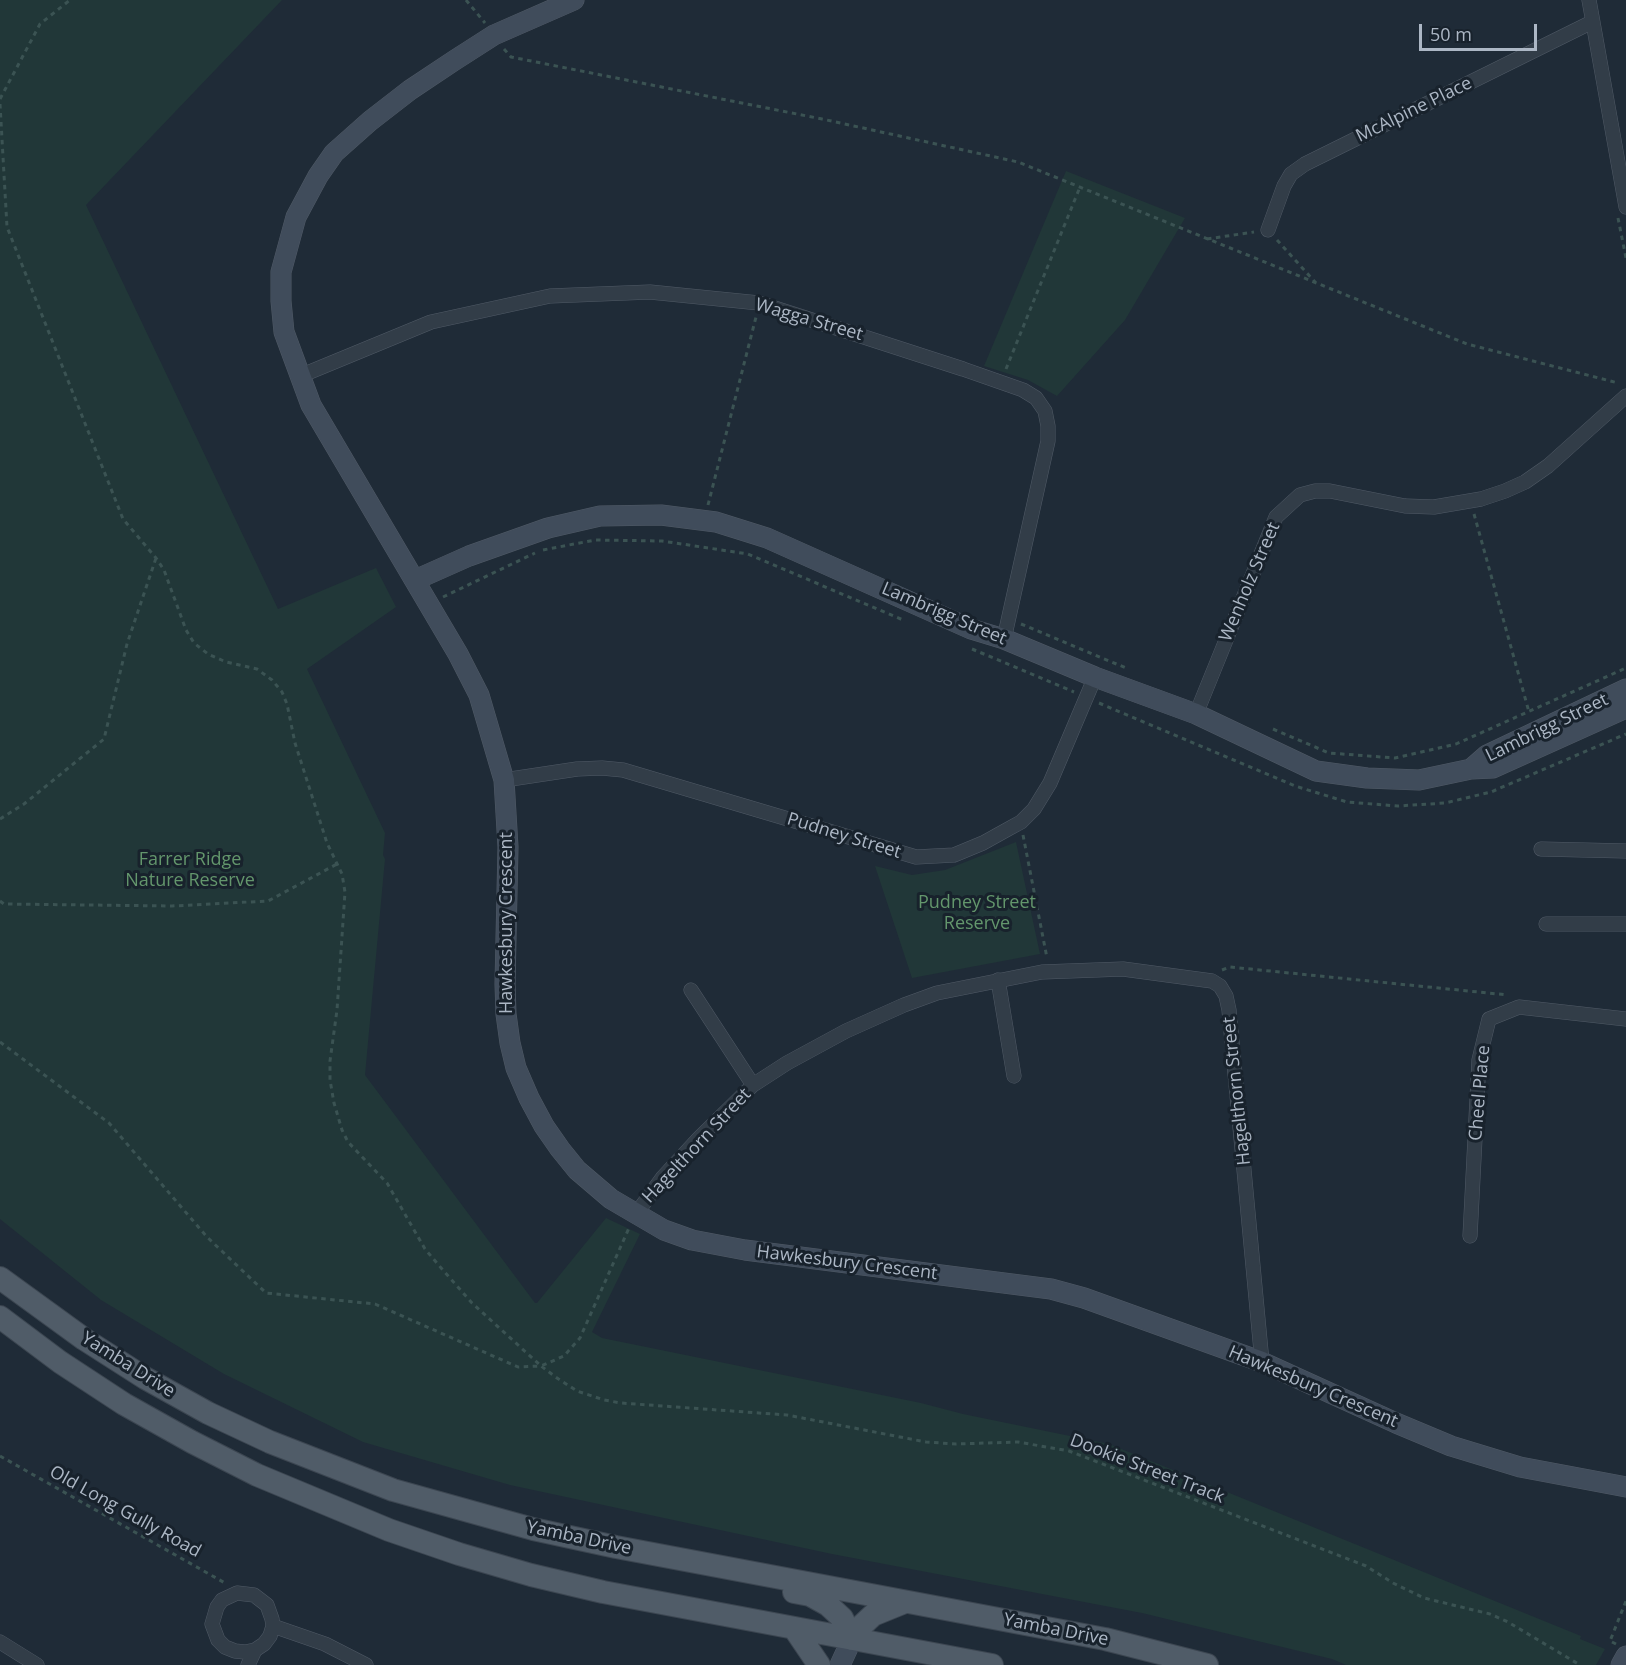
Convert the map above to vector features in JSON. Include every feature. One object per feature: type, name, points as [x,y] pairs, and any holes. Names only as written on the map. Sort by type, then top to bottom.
[{"type":"main road","name":"Yamba Drive","points":[[0,1278],[84,1339],[145,1378],[239,1427],[329,1467],[393,1490],[533,1529],[1105,1639],[1207,1665]]},
{"type":"main road","name":"Yamba Drive","points":[[0,1317],[60,1362],[124,1404],[192,1442],[257,1475],[370,1523],[459,1554],[603,1592],[992,1665]]},
{"type":"main road","points":[[747,1571],[777,1588],[810,1595],[828,1605],[842,1618],[852,1639]]},
{"type":"main road","points":[[852,1639],[856,1631],[873,1615],[908,1601]]},
{"type":"main road","points":[[794,1628],[819,1665]]},
{"type":"street","name":"Hawkesbury Crescent","points":[[573,0],[494,35],[454,60],[386,108],[334,153],[318,176],[296,217],[281,272],[280,301],[284,332],[311,405],[458,654],[479,695],[504,780],[508,847],[506,1014],[510,1043],[516,1068],[544,1126],[577,1170],[611,1199],[664,1230],[714,1246],[1051,1289],[1084,1298],[1262,1362],[1451,1446],[1520,1467],[1626,1487]]},
{"type":"street","points":[[1589,0],[1626,207]]},
{"type":"street","name":"McAlpine Place","points":[[1268,230],[1284,186],[1291,174],[1305,164],[1592,22]]},
{"type":"street","name":"Wagga Street","points":[[300,376],[430,322],[550,296],[650,292],[759,303],[1023,390],[1036,398],[1045,411],[1048,441],[1004,639]]},
{"type":"street","name":"Wenholz Street","points":[[1196,714],[1276,518],[1300,495],[1315,491],[1330,491],[1405,506],[1434,507],[1505,492],[1548,466],[1626,396]]},
{"type":"street","name":"Lambrigg Street","points":[[415,580],[469,556],[548,528],[600,516],[662,515],[716,522],[767,538],[972,629],[1004,639],[1102,680],[1196,714],[1316,771],[1367,778],[1419,780],[1471,769],[1493,768],[1626,708]]},
{"type":"street","name":"Pudney Street","points":[[504,780],[576,769],[623,770],[916,857],[954,855],[1010,828],[1034,809],[1050,783],[1102,680]]},
{"type":"street","name":"Lambrigg Street","points":[[1471,769],[1487,755],[1626,689]]},
{"type":"street","points":[[1541,849],[1626,850]]},
{"type":"street","points":[[1546,924],[1626,924]]},
{"type":"street","name":"Hagelthorn Street","points":[[636,1214],[663,1177],[753,1085],[786,1063],[846,1030],[904,1005],[937,993],[1042,972],[1123,969],[1212,981],[1220,986],[1226,996],[1229,1010],[1262,1362]]},
{"type":"street","points":[[998,980],[1014,1076]]},
{"type":"street","points":[[691,990],[753,1085]]},
{"type":"street","name":"Cheel Place","points":[[1470,1236],[1479,1060],[1489,1018],[1519,1007],[1626,1019]]},
{"type":"street","points":[[246,1593],[261,1599],[271,1611],[273,1626],[270,1636],[255,1650],[245,1652],[225,1647],[214,1632],[212,1624],[217,1607],[230,1595],[246,1593]]},
{"type":"street","points":[[273,1626],[325,1644],[366,1665]]},
{"type":"street","points":[[840,1665],[852,1639]]},
{"type":"street","points":[[852,1639],[856,1665]]},
{"type":"street","points":[[0,1642],[38,1665]]},
{"type":"street","points":[[248,1665],[255,1650]]},
{"type":"street","points":[[1621,1665],[1622,1650]]},
{"type":"path","points":[[0,99],[40,24],[70,0]]},
{"type":"path","points":[[466,0],[486,24]]},
{"type":"path","points":[[502,46],[511,57],[822,119],[1018,162],[1467,344],[1626,385]]},
{"type":"path","name":"Dookie Street Track","points":[[0,104],[7,227],[123,519],[164,570],[186,630],[194,643],[208,654],[226,662],[257,669],[272,680],[282,692],[295,743],[327,843],[342,874],[345,892],[330,1080],[342,1130],[357,1152],[387,1183],[425,1249],[472,1303],[557,1378],[578,1390],[604,1400],[787,1415],[927,1442],[956,1444],[1018,1442],[1069,1451],[1366,1566],[1393,1583],[1424,1598],[1490,1614],[1508,1622],[1580,1665]]},
{"type":"path","points":[[1000,382],[1080,187]]},
{"type":"path","points":[[1207,239],[1268,230],[1316,283]]},
{"type":"path","points":[[698,547],[759,303]]},
{"type":"path","points":[[1470,501],[1529,712]]},
{"type":"path","points":[[444,605],[443,597],[540,550],[596,540],[662,541],[748,554],[911,623]]},
{"type":"path","points":[[0,819],[24,804],[104,739],[127,644],[156,558]]},
{"type":"path","points":[[1009,619],[1128,669]]},
{"type":"path","points":[[966,646],[1295,786],[1347,802],[1398,806],[1445,803],[1491,792],[1626,734]]},
{"type":"path","points":[[1102,680],[1117,664]]},
{"type":"path","points":[[1265,726],[1329,753],[1395,758],[1456,744],[1626,668]]},
{"type":"path","points":[[1092,700],[1094,711]]},
{"type":"path","points":[[1016,834],[1022,829],[1047,960],[1041,961]]},
{"type":"path","points":[[0,901],[4,904],[172,906],[268,901],[337,864]]},
{"type":"path","points":[[1216,972],[1230,967],[1509,995]]},
{"type":"path","points":[[0,1042],[109,1123],[207,1237],[266,1293],[375,1304],[518,1367],[541,1366],[564,1356],[580,1338],[636,1214]]},
{"type":"path","name":"Old Long Gully Road","points":[[0,1456],[225,1583],[229,1587],[230,1595]]},
{"type":"path","points":[[1622,1650],[1610,1641],[1626,1601]]},
{"type":"green space","name":"Farrer Ridge Nature Reserve","points":[[0,0],[282,0],[86,205],[278,609],[376,568],[396,607],[307,669],[385,833],[383,855],[385,859],[365,1075],[535,1303],[606,1218],[640,1234],[592,1332],[602,1338],[1109,1444],[1581,1636],[1580,1639],[1605,1649],[1596,1665],[1346,1665],[1332,1659],[1142,1613],[832,1554],[510,1485],[363,1442],[224,1374],[101,1300],[0,1219]]},
{"type":"green space","points":[[1066,171],[1185,218],[1125,320],[1057,396],[1028,380],[984,366]]},
{"type":"green space","name":"Pudney Street Reserve","points":[[1016,842],[1040,954],[912,978],[875,866],[912,875],[945,870]]}]
